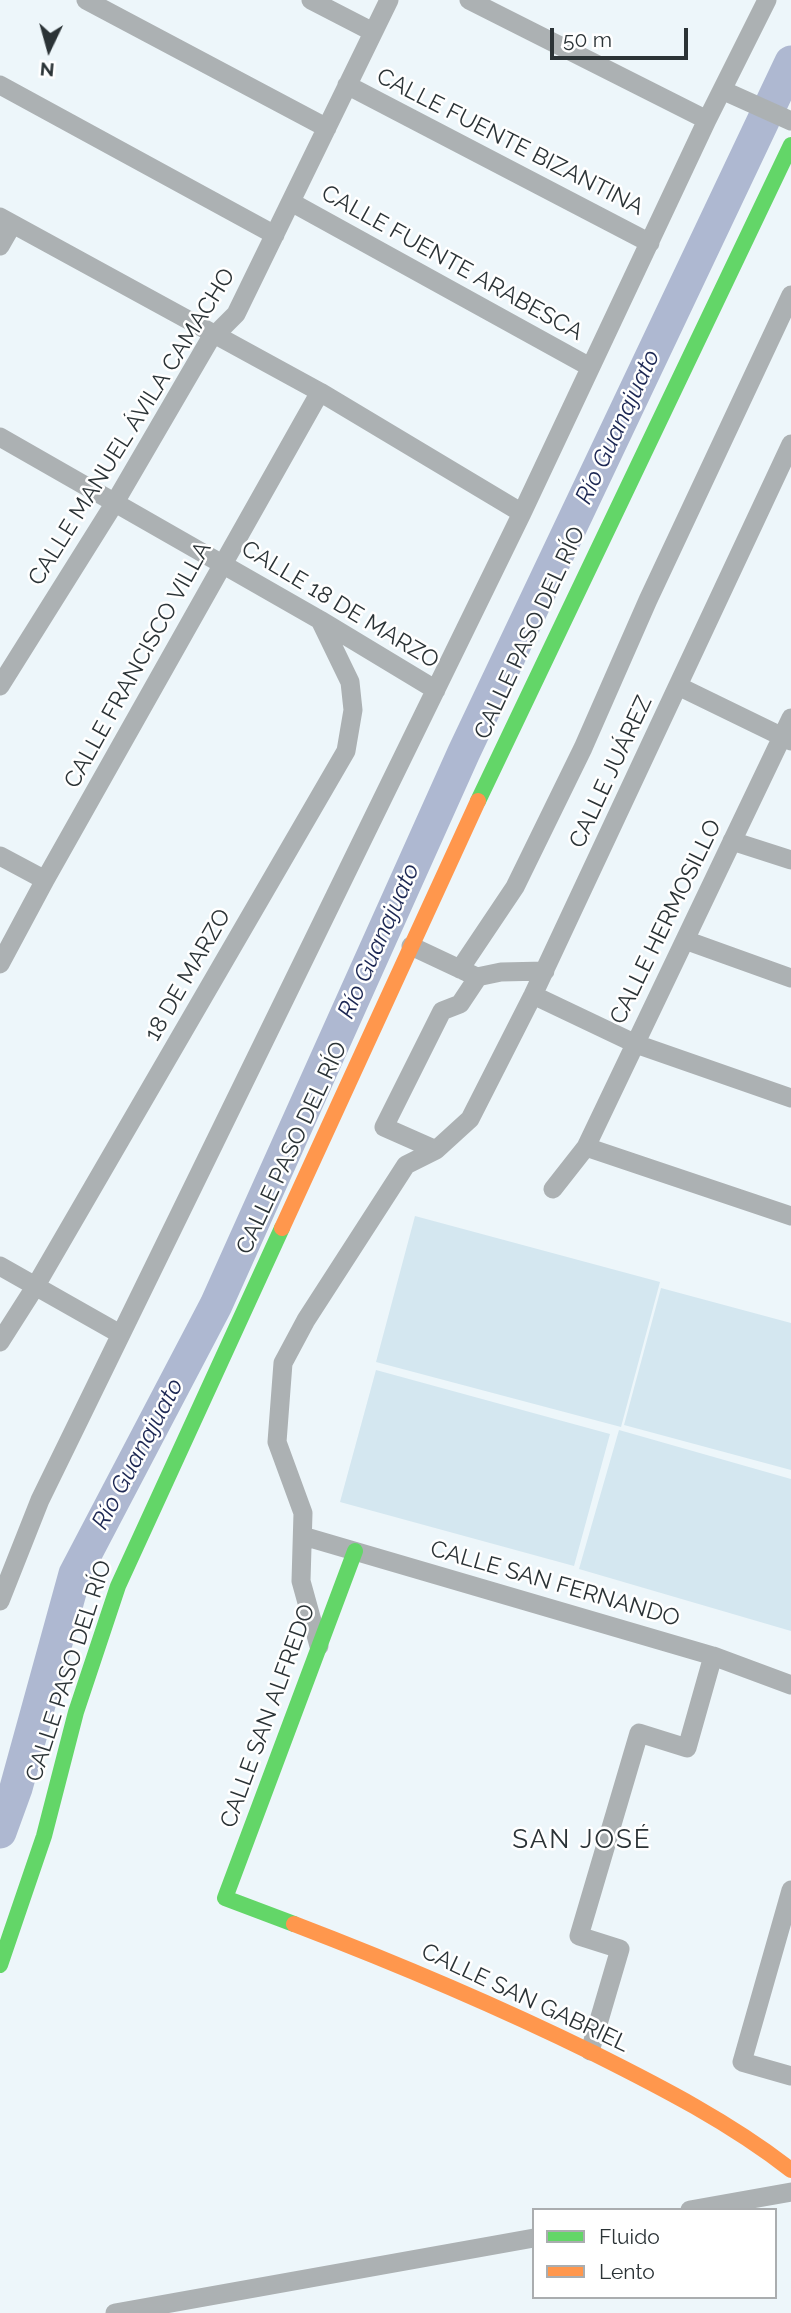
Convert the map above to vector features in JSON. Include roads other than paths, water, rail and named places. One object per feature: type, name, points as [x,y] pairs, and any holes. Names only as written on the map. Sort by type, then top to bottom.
[{"type":"street","points":[[86,0],[327,128]]},
{"type":"street","points":[[311,0],[373,32]]},
{"type":"street","name":"CALLE MANUEL ÁVILA CAMACHO","points":[[0,686],[114,504],[209,341],[236,314],[389,0]]},
{"type":"street","points":[[469,0],[707,120]]},
{"type":"street","points":[[0,1601],[40,1500],[522,513],[763,1]]},
{"type":"street","points":[[0,85],[275,234]]},
{"type":"street","name":"CALLE FUENTE BIZANTINA","points":[[347,85],[650,243]]},
{"type":"street","points":[[722,90],[791,121]]},
{"type":"street","name":"CALLE PASO DEL RÍO","points":[[0,1965],[44,1836],[76,1712],[118,1586],[520,710],[784,173],[790,148]]},
{"type":"street","name":"CALLE FUENTE ARABESCA","points":[[291,202],[590,366]]},
{"type":"street","points":[[0,246],[6,221],[320,392],[522,513]]},
{"type":"street","points":[[436,1150],[384,1127],[442,1011],[460,1004],[469,973],[515,887],[583,748],[648,600],[791,295]]},
{"type":"street","name":"CALLE FRANCISCO VILLA","points":[[0,964],[320,392]]},
{"type":"street","name":"CALLE 18 DE MARZO","points":[[0,437],[320,620],[436,690]]},
{"type":"street","name":"CALLE JUÁREZ","points":[[436,1150],[470,1119],[533,995],[791,444]]},
{"type":"street","name":"18 DE MARZO","points":[[0,1342],[35,1287],[345,751],[353,710],[351,681],[320,620]]},
{"type":"street","points":[[678,686],[786,739]]},
{"type":"street","name":"CALLE HERMOSILLO","points":[[553,1189],[586,1147],[732,841],[786,739],[791,718]]},
{"type":"street","points":[[732,841],[791,860]]},
{"type":"street","points":[[0,856],[45,880]]},
{"type":"street","points":[[685,940],[791,978]]},
{"type":"street","points":[[411,946],[469,973],[545,971]]},
{"type":"street","points":[[533,995],[636,1044],[791,1098]]},
{"type":"street","points":[[586,1147],[791,1216]]},
{"type":"street","points":[[319,1646],[301,1581],[303,1513],[277,1443],[283,1363],[306,1320],[406,1165],[436,1150]]},
{"type":"street","points":[[0,1266],[120,1334]]},
{"type":"street","name":"CALLE SAN FERNANDO","points":[[303,1536],[713,1656],[791,1685]]},
{"type":"street","name":"CALLE SAN ALFREDO","points":[[225,1898],[355,1550]]},
{"type":"street","points":[[590,2052],[620,1950],[579,1936],[639,1733],[687,1748],[713,1656]]},
{"type":"street","points":[[791,1890],[742,2062],[791,2076]]},
{"type":"street","name":"CALLE SAN GABRIEL","points":[[225,1898],[404,1966],[518,2016],[648,2080],[760,2146],[791,2170]]},
{"type":"street","points":[[701,2208],[791,2192]]},
{"type":"street","points":[[116,2313],[532,2238]]},
{"type":"waterway","name":"Río Guanajuato","points":[[0,1832],[16,1788],[75,1574],[216,1305],[464,752],[791,62]]},
{"type":"district","name":"SAN JOSÉ","points":[[582,1840]]}]
